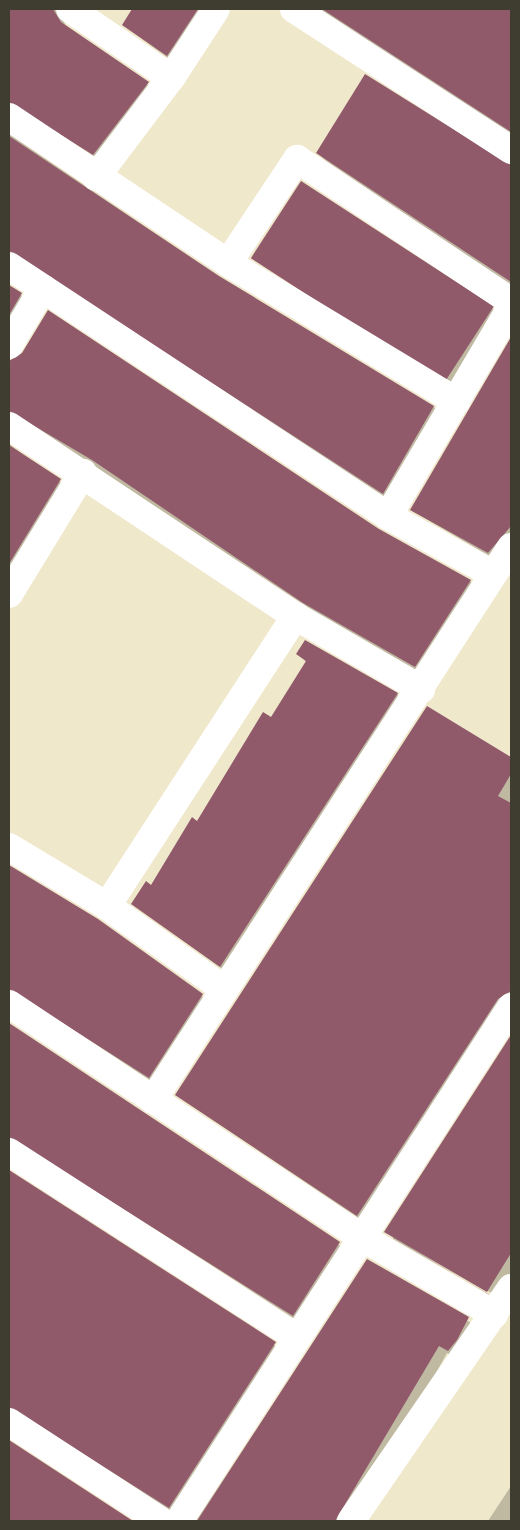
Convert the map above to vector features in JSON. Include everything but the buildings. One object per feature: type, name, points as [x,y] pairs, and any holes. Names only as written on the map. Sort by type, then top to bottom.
[{"type":"street","points":[[70,9],[171,78]]},
{"type":"street","points":[[96,176],[171,78],[216,9]]},
{"type":"street","points":[[294,9],[511,150]]},
{"type":"street","points":[[9,117],[228,263],[456,401]]},
{"type":"street","points":[[228,263],[296,159],[511,301]]},
{"type":"street","points":[[9,266],[388,516],[493,574]]},
{"type":"street","points":[[9,345],[43,288]]},
{"type":"street","points":[[388,516],[511,307]]},
{"type":"street","points":[[9,426],[83,473],[295,616],[421,689]]},
{"type":"street","points":[[9,594],[83,473]]},
{"type":"street","points":[[153,1100],[421,689],[511,547]]},
{"type":"street","points":[[107,906],[295,616]]},
{"type":"street","points":[[9,847],[107,906],[224,989]]},
{"type":"street","points":[[9,1004],[361,1237],[494,1314]]},
{"type":"street","points":[[179,1521],[295,1336],[511,1007]]},
{"type":"street","points":[[9,1152],[295,1336]]},
{"type":"street","points":[[351,1521],[511,1288]]},
{"type":"street","points":[[9,1422],[161,1521]]}]
